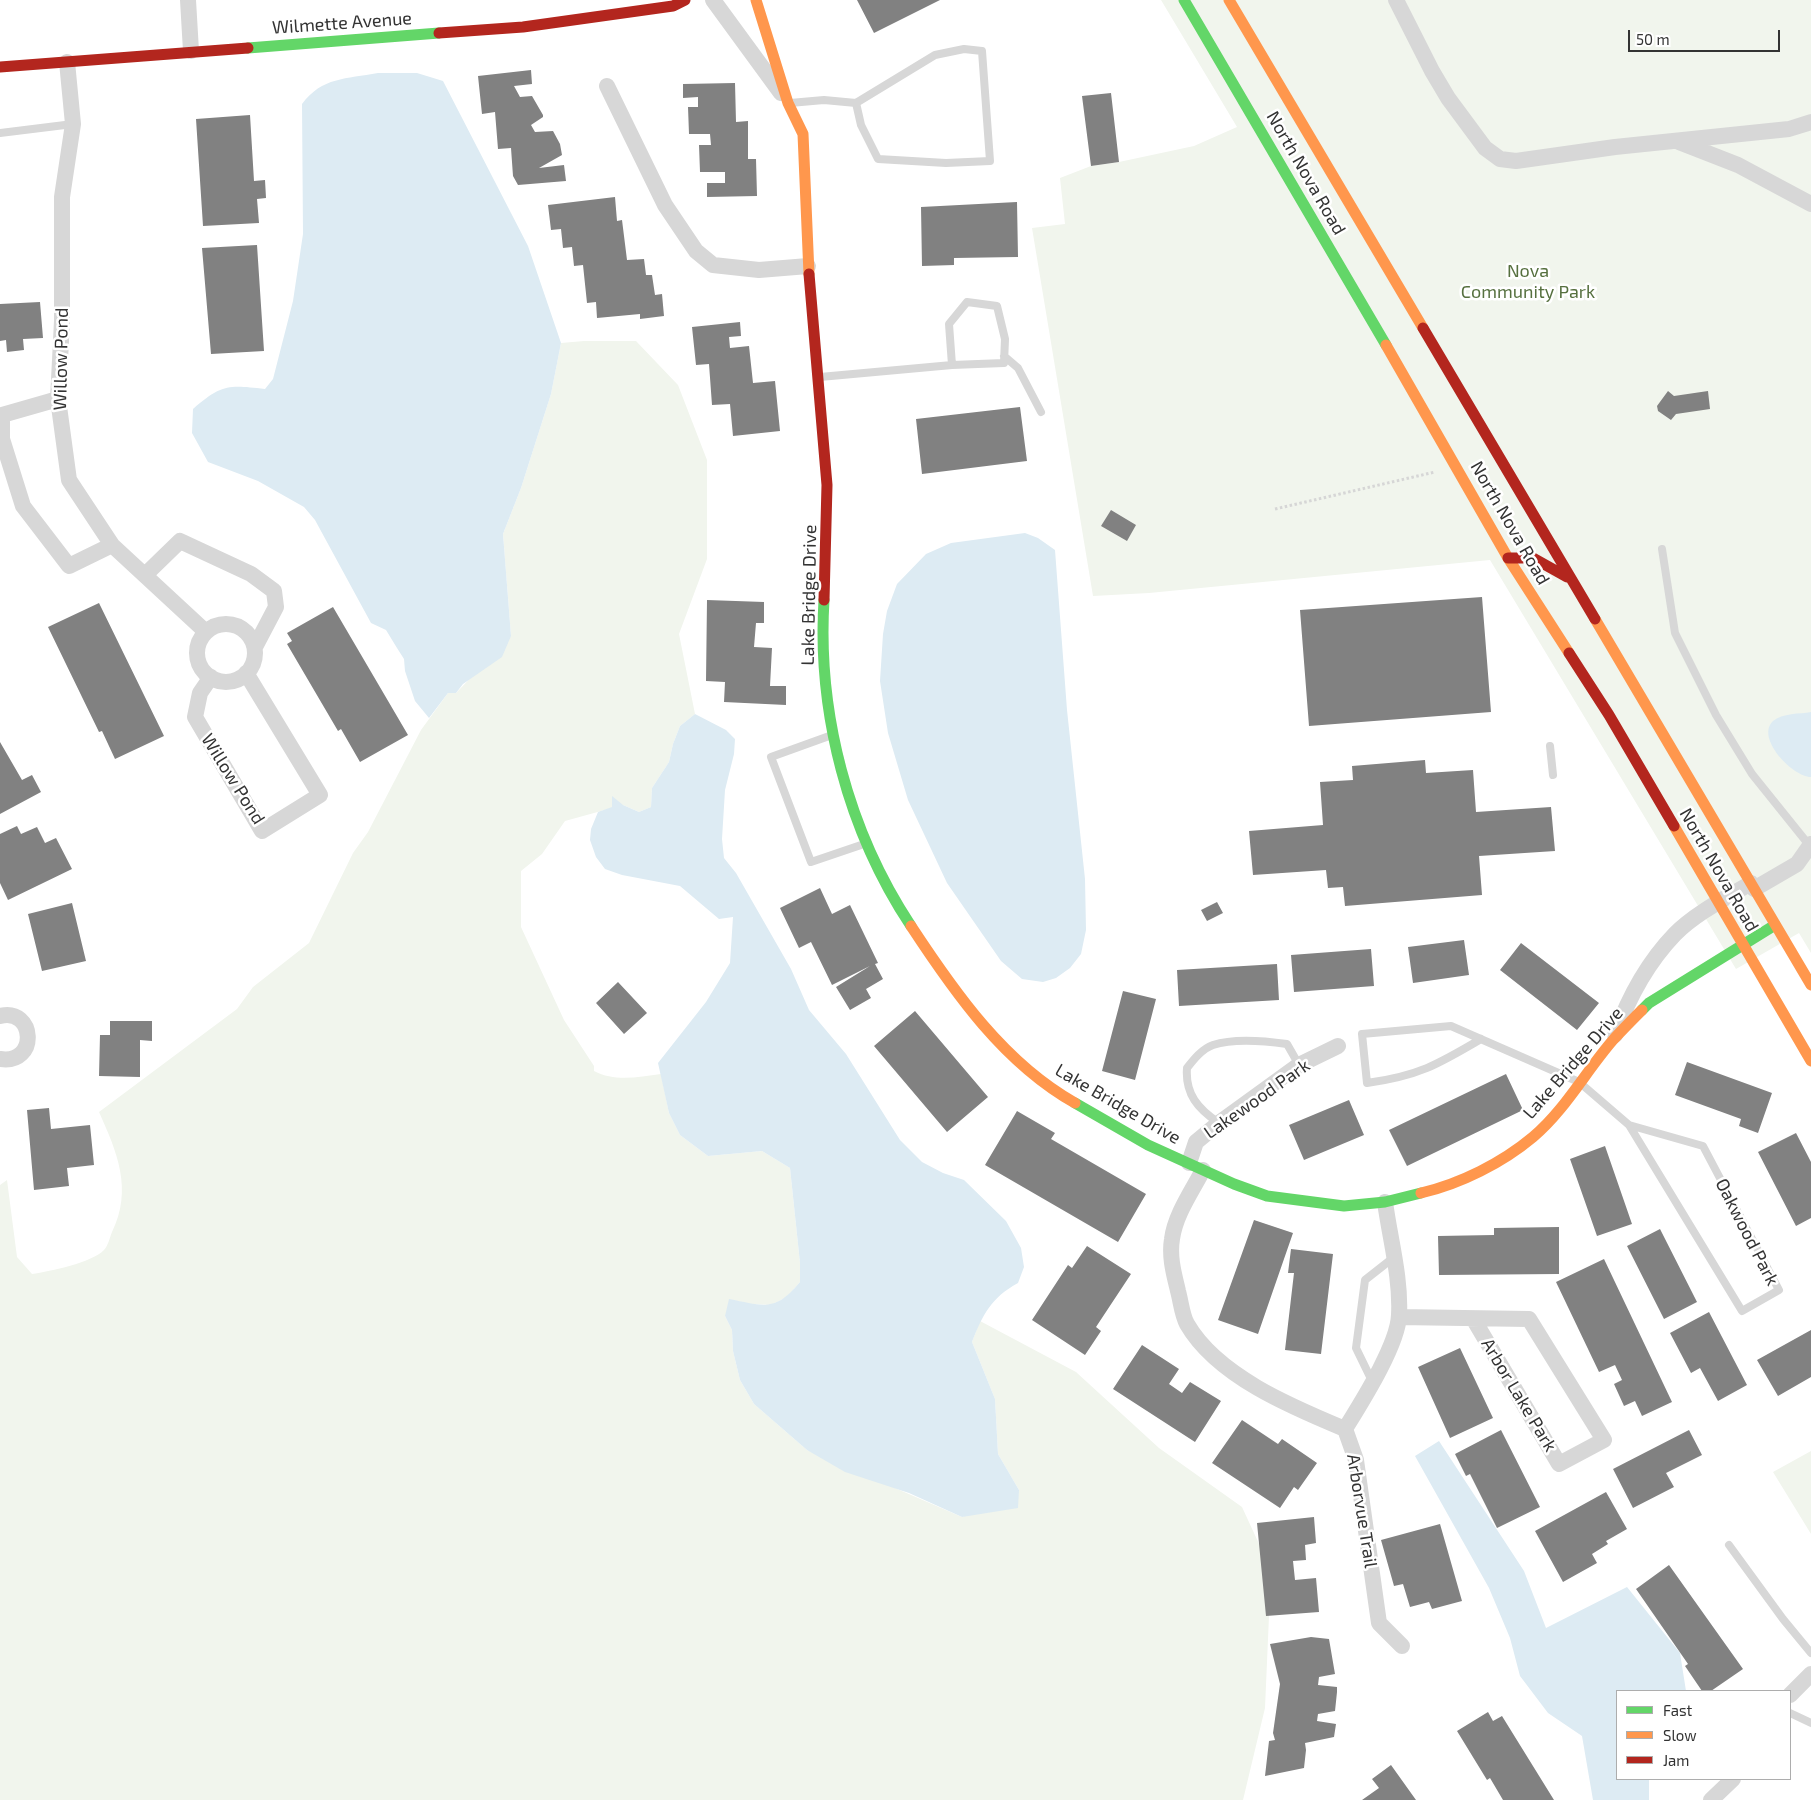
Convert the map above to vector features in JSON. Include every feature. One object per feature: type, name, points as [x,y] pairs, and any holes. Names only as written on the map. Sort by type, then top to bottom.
[{"type":"street","points":[[188,0],[191,51]]},
{"type":"street","name":"Wilmette Avenue","points":[[0,67],[523,27],[673,6],[685,0]]},
{"type":"street","points":[[713,0],[788,103]]},
{"type":"street","name":"Lake Bridge Drive","points":[[756,0],[788,103],[803,134],[808,266],[827,485],[827,552],[822,635],[828,709],[847,790],[867,842],[903,914],[947,980],[1003,1047],[1052,1090],[1148,1145],[1266,1196],[1344,1206],[1385,1202],[1430,1191],[1467,1177],[1497,1161],[1532,1137],[1561,1107],[1613,1040],[1649,1003],[1775,925]]},
{"type":"street","name":"North Nova Road","points":[[1184,0],[1457,467],[1508,558],[1609,715],[1811,1061]]},
{"type":"street","name":"North Nova Road","points":[[1229,0],[1811,985]]},
{"type":"street","points":[[1396,0],[1448,98],[1485,148],[1500,159],[1516,161],[1789,129],[1811,122]]},
{"type":"street","name":"Willow Pond","points":[[67,62],[73,124],[62,197],[62,321],[58,399],[69,480],[112,545],[206,632]]},
{"type":"street","points":[[607,86],[665,205],[696,251],[713,265],[759,270],[808,266]]},
{"type":"street","points":[[1675,141],[1738,165],[1811,204]]},
{"type":"street","points":[[58,399],[2,415],[2,439],[23,506],[69,566],[112,545]]},
{"type":"street","points":[[145,575],[180,541],[251,574],[274,591],[276,607],[255,647],[255,656],[246,673],[229,681],[211,677],[204,671],[197,653],[198,644],[206,632],[218,625],[237,626],[245,631],[255,647]]},
{"type":"street","points":[[1508,558],[1527,555],[1538,558],[1572,580]]},
{"type":"street","name":"Willow Pond","points":[[211,677],[200,693],[195,716],[262,831],[320,795],[246,673]]},
{"type":"street","points":[[1613,1040],[1627,1002],[1675,935],[1718,903],[1797,864],[1810,845]]},
{"type":"street","points":[[0,1016],[14,1016],[21,1021],[28,1037],[22,1053],[15,1058],[0,1059]]},
{"type":"street","name":"Lakewood Park","points":[[1338,1046],[1299,1065],[1196,1142],[1196,1167],[1172,1237],[1171,1258],[1186,1322],[1198,1341],[1217,1359],[1269,1396],[1346,1429]]},
{"type":"street","name":"Arborvue Trail","points":[[1385,1202],[1394,1258],[1399,1317],[1373,1384],[1346,1429],[1356,1460],[1379,1623],[1402,1646]]},
{"type":"street","name":"Arbor Lake Park","points":[[1399,1317],[1474,1320],[1529,1319],[1604,1440],[1559,1464],[1474,1320]]},
{"type":"street","points":[[1791,1694],[1811,1674]]},
{"type":"street","points":[[1711,1800],[1732,1780]]},
{"type":"lane","points":[[788,103],[824,100],[856,102],[935,55],[964,49],[982,50],[990,160],[946,163],[878,158],[861,126],[856,102]]},
{"type":"lane","points":[[0,133],[73,124]]},
{"type":"lane","points":[[818,377],[952,365],[1004,363],[1005,340],[997,306],[967,302],[949,324],[952,365]]},
{"type":"lane","points":[[1004,356],[1018,368],[1042,412]]},
{"type":"lane","points":[[1662,549],[1675,633],[1716,714],[1752,774],[1810,845]]},
{"type":"lane","points":[[834,734],[771,757],[811,862],[867,842]]},
{"type":"lane","points":[[1550,746],[1553,774]]},
{"type":"lane","name":"Oakwood Park","points":[[1481,1039],[1435,1067],[1402,1078],[1367,1083],[1362,1034],[1451,1026],[1481,1039],[1579,1082],[1629,1125],[1742,1311],[1779,1290],[1703,1146],[1629,1125]]},
{"type":"lane","points":[[1219,1123],[1204,1112],[1189,1092],[1187,1068],[1196,1056],[1213,1045],[1262,1041],[1287,1044],[1299,1065]]},
{"type":"lane","points":[[1373,1384],[1356,1348],[1364,1280],[1394,1258]]},
{"type":"lane","points":[[1730,1545],[1783,1619],[1811,1652]]},
{"type":"lane","points":[[1791,1714],[1811,1724]]},
{"type":"path","points":[[1275,508],[1457,467]]},
{"type":"green space","name":"Nova Community Park","points":[[1161,0],[1811,0],[1811,953],[1799,933],[1736,969],[1490,560],[1149,593],[1093,596],[1032,228],[1065,224],[1060,178],[1091,166],[1194,146],[1237,127]]},
{"type":"green space","points":[[636,341],[678,385],[707,460],[707,559],[679,634],[695,714],[680,726],[669,762],[652,788],[651,807],[639,812],[623,805],[565,821],[542,854],[521,871],[521,927],[564,1020],[594,1066],[594,1071],[618,1078],[661,1074],[669,1113],[680,1135],[708,1156],[762,1151],[790,1168],[800,1263],[800,1282],[787,1297],[771,1305],[753,1304],[725,1316],[732,1330],[733,1351],[740,1380],[754,1404],[807,1450],[962,1517],[1019,1490],[998,1454],[995,1399],[972,1342],[980,1321],[1076,1372],[1159,1448],[1242,1507],[1271,1570],[1265,1708],[1243,1800],[0,1800],[0,1185],[7,1180],[17,1257],[32,1274],[81,1263],[104,1250],[118,1216],[122,1186],[117,1156],[99,1112],[237,1009],[253,987],[309,943],[353,853],[368,832],[421,730],[448,693],[456,693],[511,636],[503,534],[521,488],[551,394],[561,343]]},
{"type":"green space","points":[[1811,1451],[1811,1534],[1773,1472]]},
{"type":"shaded area","points":[[378,73],[417,73],[443,81],[528,246],[561,343],[551,394],[521,488],[503,534],[511,636],[502,657],[463,684],[456,693],[448,693],[429,718],[415,701],[405,671],[404,659],[386,630],[371,623],[315,520],[304,507],[258,481],[208,462],[192,433],[193,409],[211,395],[226,388],[234,387],[265,389],[273,379],[293,301],[303,234],[302,104],[310,95],[326,84],[345,78]]},
{"type":"shaded area","points":[[1025,533],[1038,538],[1055,550],[1067,710],[1085,879],[1086,930],[1081,954],[1070,968],[1056,978],[1043,982],[1022,979],[1001,961],[947,883],[908,800],[888,733],[880,681],[883,634],[887,611],[897,584],[926,554],[951,543]]},
{"type":"shaded area","points":[[1811,712],[1811,777],[1795,771],[1778,755],[1769,737],[1769,728],[1773,721],[1781,716]]},
{"type":"shaded area","points":[[695,714],[726,730],[735,739],[734,754],[725,790],[722,839],[724,858],[736,873],[791,969],[809,1010],[846,1054],[900,1140],[922,1162],[943,1173],[964,1180],[1006,1221],[1021,1248],[1024,1267],[1018,1283],[994,1301],[984,1315],[972,1342],[995,1399],[998,1454],[1019,1490],[1018,1508],[962,1517],[909,1493],[845,1472],[807,1450],[754,1404],[740,1380],[733,1351],[732,1330],[725,1316],[729,1299],[752,1304],[769,1304],[783,1298],[800,1282],[800,1263],[790,1168],[762,1151],[708,1156],[680,1135],[669,1113],[658,1063],[706,1002],[730,963],[733,917],[719,919],[680,886],[622,875],[605,869],[596,857],[590,840],[591,829],[598,812],[612,807],[612,796],[623,805],[639,812],[651,807],[652,788],[669,762],[680,726]]},
{"type":"shaded area","points":[[1439,1441],[1524,1571],[1546,1628],[1627,1587],[1680,1653],[1686,1690],[1616,1690],[1616,1780],[1649,1780],[1649,1800],[1593,1800],[1582,1736],[1548,1713],[1520,1676],[1510,1638],[1489,1588],[1415,1456]]},
{"type":"building","points":[[857,0],[940,0],[874,33]]},
{"type":"building","points":[[531,70],[532,84],[514,86],[520,97],[532,96],[543,117],[531,125],[535,132],[553,131],[560,144],[562,155],[539,168],[564,165],[566,181],[518,185],[513,176],[511,148],[498,149],[495,112],[482,114],[478,76]]},
{"type":"building","points":[[735,83],[736,122],[748,121],[748,159],[756,159],[757,196],[707,197],[707,183],[725,183],[725,172],[700,172],[699,145],[711,145],[710,134],[689,134],[688,107],[698,107],[698,97],[683,98],[683,84]]},
{"type":"building","points":[[1111,93],[1119,162],[1091,166],[1082,96]]},
{"type":"building","points":[[250,115],[254,181],[265,180],[266,198],[257,199],[259,223],[203,226],[196,119]]},
{"type":"building","points":[[615,197],[617,221],[622,220],[627,260],[644,259],[646,275],[652,275],[655,295],[662,294],[664,316],[640,319],[640,314],[597,318],[596,302],[587,303],[583,265],[574,266],[572,247],[563,248],[561,229],[551,230],[548,205]]},
{"type":"building","points":[[1017,202],[1018,257],[954,258],[954,265],[922,266],[921,207]]},
{"type":"building","points":[[257,245],[264,351],[211,354],[202,248]]},
{"type":"building","points":[[40,302],[43,338],[23,339],[24,350],[7,352],[6,340],[0,341],[0,304]]},
{"type":"building","points":[[740,322],[741,336],[729,337],[730,348],[749,346],[753,383],[775,381],[780,431],[733,436],[730,404],[712,405],[709,364],[696,365],[692,327]]},
{"type":"building","points":[[1668,391],[1674,396],[1708,391],[1710,409],[1676,414],[1671,420],[1658,411],[1657,406]]},
{"type":"building","points":[[1020,407],[1027,461],[922,474],[916,419]]},
{"type":"building","points":[[1111,510],[1136,525],[1127,541],[1101,526]]},
{"type":"building","points":[[1482,597],[1491,712],[1309,726],[1300,610]]},
{"type":"building","points":[[707,600],[764,602],[764,623],[756,623],[754,647],[772,648],[770,686],[786,686],[786,705],[724,702],[725,682],[706,681]]},
{"type":"building","points":[[99,603],[164,736],[115,759],[102,731],[99,732],[48,627]]},
{"type":"building","points":[[333,607],[408,735],[360,762],[341,729],[338,731],[287,644],[292,641],[287,633]]},
{"type":"building","points":[[0,742],[22,780],[32,775],[41,792],[0,814]]},
{"type":"building","points":[[1425,760],[1426,773],[1473,770],[1476,812],[1551,807],[1555,851],[1479,856],[1482,895],[1345,906],[1343,887],[1328,888],[1326,870],[1253,875],[1249,831],[1323,825],[1320,782],[1353,780],[1352,766]]},
{"type":"building","points":[[17,826],[21,834],[37,827],[45,843],[56,838],[72,869],[8,900],[0,883],[0,834]]},
{"type":"building","points":[[820,888],[832,914],[850,905],[878,963],[875,964],[883,979],[866,989],[871,998],[850,1010],[836,987],[870,966],[832,985],[811,942],[799,948],[780,908]]},
{"type":"building","points":[[1217,902],[1223,913],[1207,921],[1201,910]]},
{"type":"building","points":[[72,903],[86,961],[42,971],[28,914]]},
{"type":"building","points":[[1464,940],[1469,975],[1413,983],[1408,947]]},
{"type":"building","points":[[1521,943],[1599,1003],[1577,1030],[1500,970]]},
{"type":"building","points":[[1371,949],[1374,986],[1294,992],[1291,955]]},
{"type":"building","points":[[1277,964],[1279,1000],[1179,1006],[1177,970]]},
{"type":"building","points":[[618,982],[647,1013],[624,1034],[596,1003]]},
{"type":"building","points":[[1123,991],[1156,999],[1135,1080],[1102,1071]]},
{"type":"building","points":[[915,1011],[988,1097],[947,1132],[874,1046]]},
{"type":"building","points":[[110,1021],[152,1021],[152,1041],[140,1040],[140,1077],[99,1076],[100,1035],[110,1035]]},
{"type":"building","points":[[1687,1062],[1772,1093],[1758,1133],[1739,1126],[1741,1119],[1675,1095]]},
{"type":"building","points":[[1506,1074],[1523,1110],[1407,1166],[1389,1130]]},
{"type":"building","points":[[1349,1100],[1364,1135],[1304,1160],[1289,1125]]},
{"type":"building","points":[[49,1108],[51,1129],[90,1125],[94,1165],[67,1168],[69,1186],[34,1190],[27,1110]]},
{"type":"building","points":[[1017,1111],[1055,1133],[1051,1139],[1146,1194],[1118,1242],[985,1165]]},
{"type":"building","points":[[1796,1133],[1811,1162],[1811,1218],[1796,1226],[1758,1152]]},
{"type":"building","points":[[1605,1146],[1632,1224],[1597,1236],[1570,1159]]},
{"type":"building","points":[[1254,1220],[1293,1233],[1258,1334],[1218,1320]]},
{"type":"building","points":[[1559,1227],[1559,1274],[1439,1275],[1438,1236],[1494,1235],[1494,1228]]},
{"type":"building","points":[[1660,1229],[1697,1302],[1664,1319],[1627,1246]]},
{"type":"building","points":[[1087,1246],[1131,1274],[1096,1327],[1101,1331],[1085,1355],[1032,1320],[1068,1265],[1072,1268]]},
{"type":"building","points":[[1291,1249],[1333,1254],[1321,1354],[1285,1350],[1294,1273],[1288,1273]]},
{"type":"building","points":[[1604,1259],[1672,1402],[1642,1416],[1635,1401],[1624,1406],[1614,1384],[1622,1380],[1615,1365],[1599,1372],[1556,1282]]},
{"type":"building","points":[[1709,1312],[1747,1385],[1718,1401],[1700,1368],[1691,1373],[1670,1333]]},
{"type":"building","points":[[1811,1330],[1811,1377],[1778,1396],[1757,1360]]},
{"type":"building","points":[[1142,1345],[1179,1369],[1169,1384],[1182,1393],[1190,1382],[1221,1401],[1195,1442],[1113,1389]]},
{"type":"building","points":[[1460,1348],[1493,1418],[1450,1438],[1418,1367]]},
{"type":"building","points":[[1242,1420],[1278,1444],[1282,1439],[1317,1463],[1298,1490],[1294,1487],[1280,1508],[1212,1463]]},
{"type":"building","points":[[1501,1430],[1540,1507],[1497,1528],[1470,1474],[1466,1476],[1455,1454]]},
{"type":"building","points":[[1689,1430],[1702,1455],[1666,1473],[1674,1487],[1633,1508],[1613,1469]]},
{"type":"building","points":[[1606,1492],[1627,1529],[1606,1541],[1608,1544],[1592,1554],[1597,1563],[1563,1582],[1535,1531]]},
{"type":"building","points":[[1314,1517],[1316,1543],[1305,1545],[1306,1560],[1293,1561],[1295,1580],[1316,1578],[1319,1612],[1266,1616],[1257,1523]]},
{"type":"building","points":[[1440,1524],[1462,1601],[1432,1609],[1429,1602],[1410,1607],[1403,1584],[1394,1586],[1381,1540]]},
{"type":"building","points":[[1669,1565],[1743,1669],[1712,1690],[1701,1690],[1685,1666],[1688,1664],[1636,1589]]},
{"type":"building","points":[[1311,1637],[1329,1639],[1335,1674],[1319,1677],[1318,1685],[1337,1687],[1335,1711],[1318,1714],[1317,1721],[1336,1724],[1334,1737],[1305,1743],[1304,1768],[1265,1776],[1269,1741],[1275,1740],[1273,1733],[1280,1684],[1270,1644]]},
{"type":"building","points":[[1488,1712],[1493,1721],[1502,1716],[1554,1800],[1503,1800],[1490,1778],[1487,1780],[1457,1731]]},
{"type":"building","points":[[1391,1765],[1416,1800],[1362,1800],[1379,1788],[1372,1779]]},
{"type":"traffic: fast","points":[[1184,0],[1386,345]]},
{"type":"traffic: fast","points":[[248,48],[439,33]]},
{"type":"traffic: fast","points":[[824,600],[823,643],[826,685],[832,728],[841,770],[854,811],[870,851],[889,889],[911,926]]},
{"type":"traffic: fast","points":[[1642,1010],[1649,1003],[1775,925]]},
{"type":"traffic: fast","points":[[1075,1103],[1148,1145],[1234,1184],[1267,1196],[1344,1206],[1385,1202],[1421,1193]]},
{"type":"traffic: slow","points":[[756,0],[788,103],[803,134],[809,274]]},
{"type":"traffic: slow","points":[[1229,0],[1423,328]]},
{"type":"traffic: slow","points":[[1386,345],[1508,558],[1569,653]]},
{"type":"traffic: slow","points":[[1595,619],[1811,985]]},
{"type":"traffic: slow","points":[[1674,826],[1811,1061]]},
{"type":"traffic: slow","points":[[911,926],[945,976],[983,1025],[1026,1068],[1049,1087],[1075,1103]]},
{"type":"traffic: slow","points":[[1421,1193],[1465,1178],[1494,1164],[1521,1147],[1555,1115],[1603,1052],[1642,1010]]},
{"type":"traffic: jam","points":[[439,33],[523,27],[673,6],[685,0]]},
{"type":"traffic: jam","points":[[0,67],[248,48]]},
{"type":"traffic: jam","points":[[809,274],[827,485],[824,600]]},
{"type":"traffic: jam","points":[[1423,328],[1595,619]]},
{"type":"traffic: jam","points":[[1508,558],[1533,558],[1567,577]]},
{"type":"traffic: jam","points":[[1569,653],[1609,715],[1674,826]]}]
